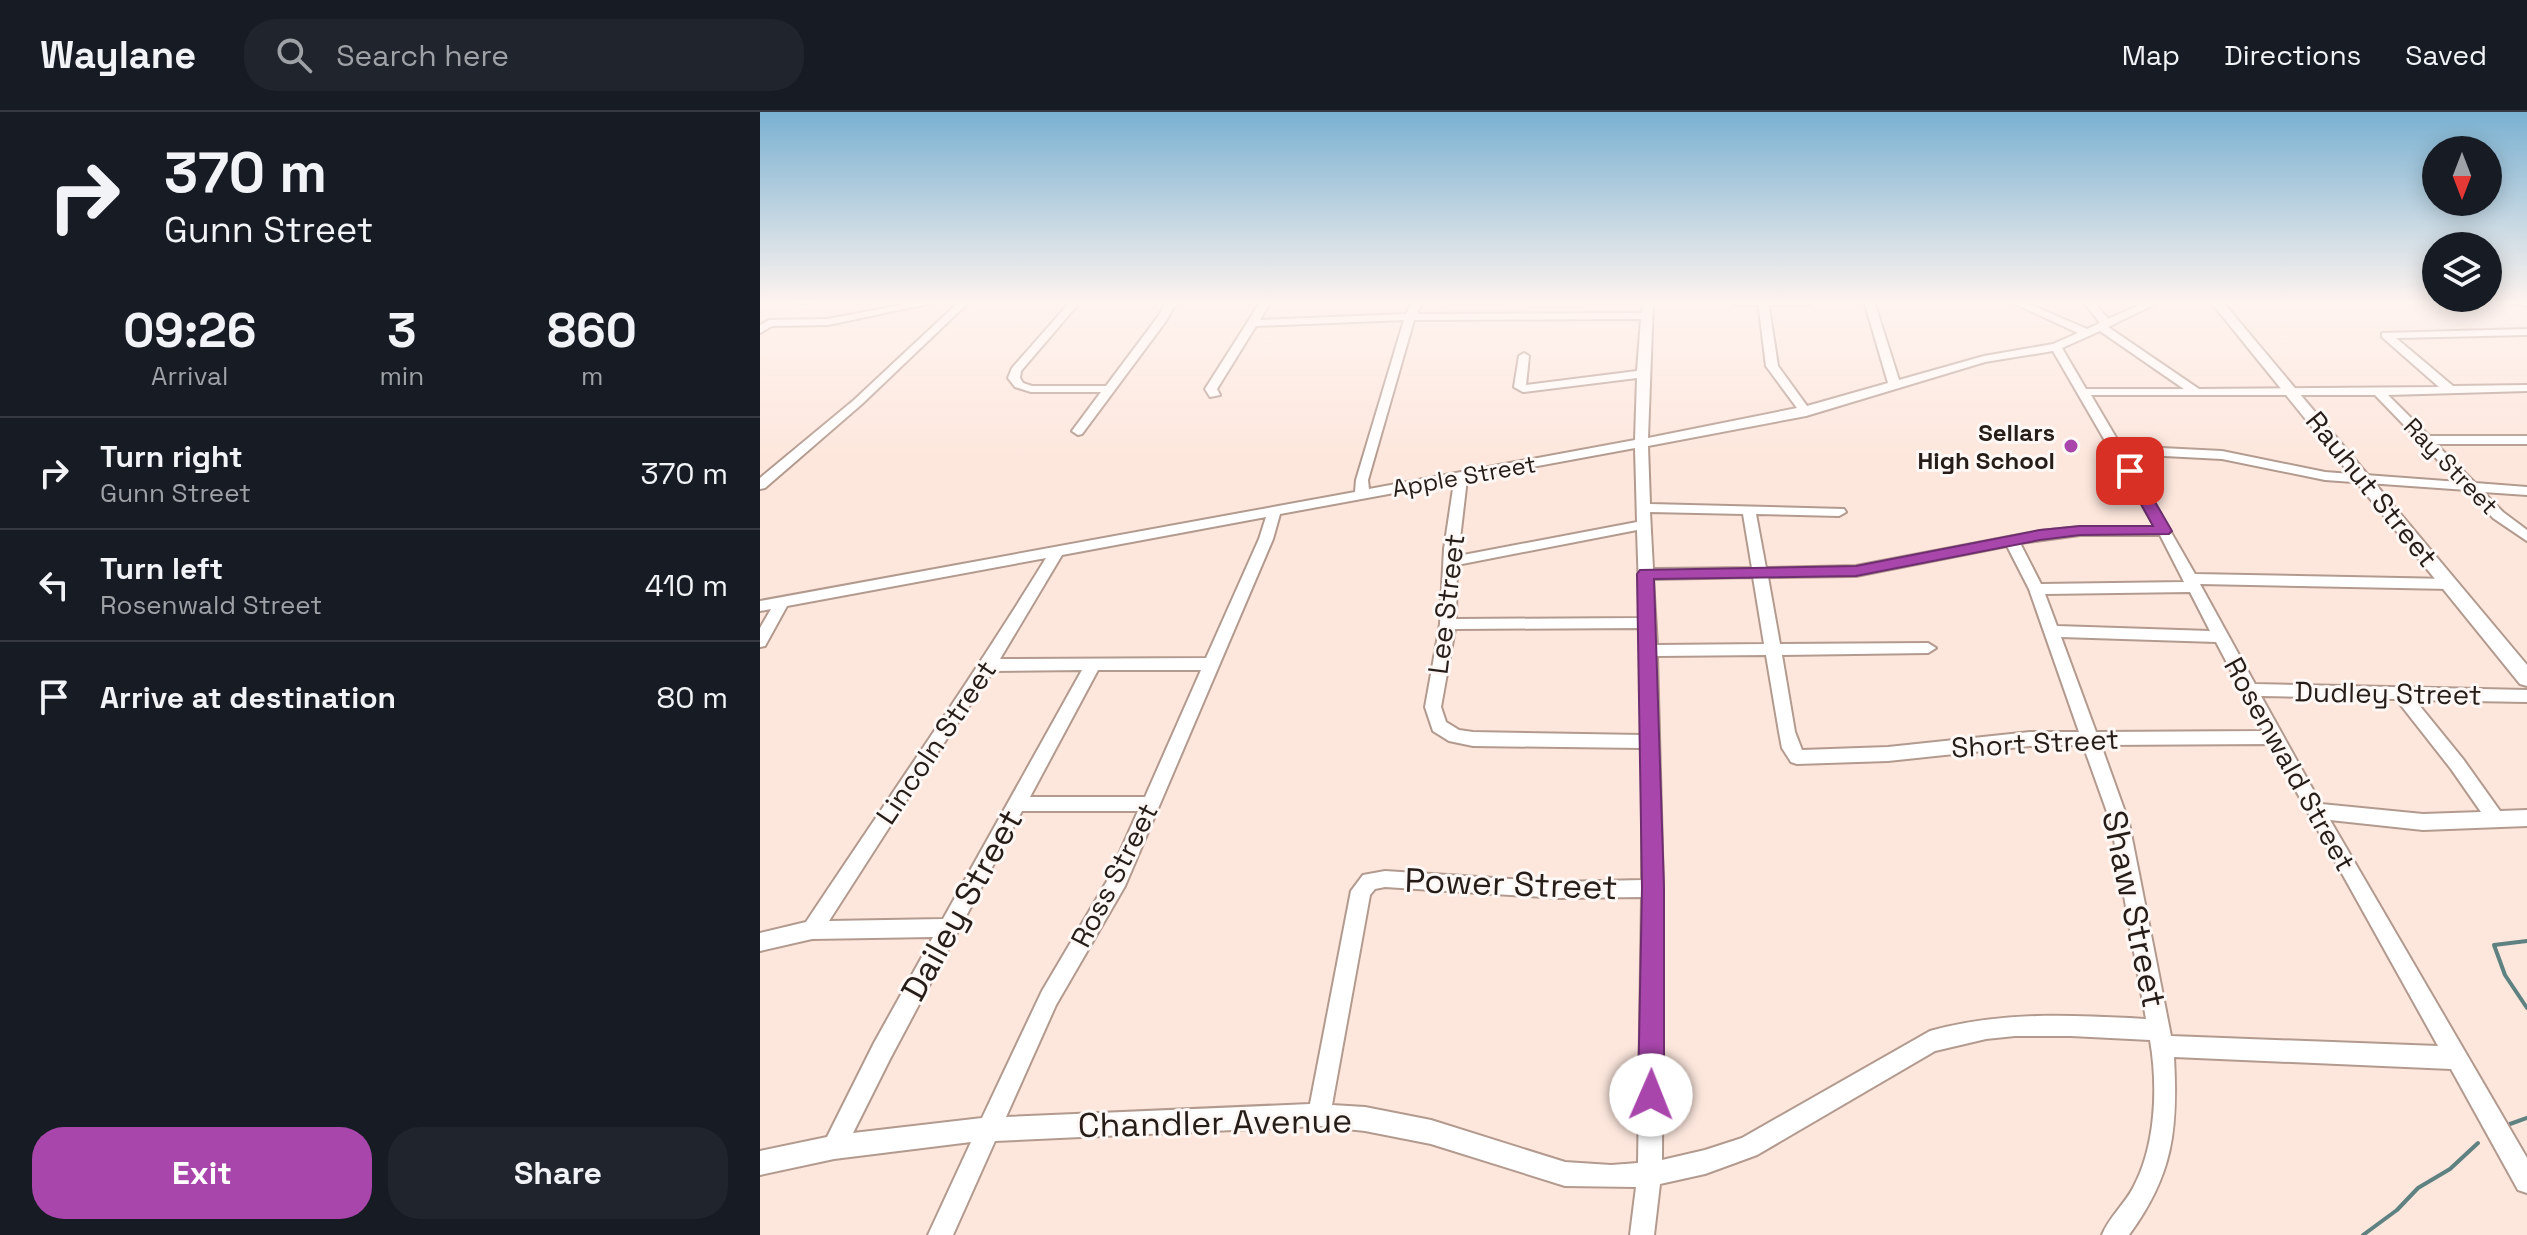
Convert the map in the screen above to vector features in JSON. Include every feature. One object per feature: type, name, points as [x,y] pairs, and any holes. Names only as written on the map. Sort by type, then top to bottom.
[{"type":"main road","name":"Rauhut Street","points":[[2260,353],[2527,679]]},
{"type":"street","points":[[760,485],[858,402],[909,353]]},
{"type":"street","points":[[1030,353],[1016,370],[1014,378],[1019,385],[1031,389],[1109,389]]},
{"type":"street","points":[[1078,431],[1136,353]]},
{"type":"street","points":[[1214,395],[1211,389],[1234,353]]},
{"type":"street","points":[[1362,494],[1362,480],[1399,353]]},
{"type":"street","points":[[1642,353],[1642,517],[1649,651],[1653,888],[1649,1174],[1642,1235]]},
{"type":"street","points":[[1770,353],[1772,366],[1806,412]]},
{"type":"street","points":[[1885,353],[1895,386]]},
{"type":"street","name":"Apple Street","points":[[760,606],[1806,412],[1984,359],[2018,353]]},
{"type":"street","name":"Rosenwald Street","points":[[2060,353],[2164,531],[2315,811],[2527,1181]]},
{"type":"street","points":[[2142,353],[2197,393]]},
{"type":"street","points":[[2407,353],[2450,390]]},
{"type":"street","points":[[1524,356],[1520,387],[1526,389],[1640,374]]},
{"type":"street","points":[[2084,392],[2293,393],[2527,388]]},
{"type":"street","name":"Ray Street","points":[[2379,392],[2507,524],[2527,537]]},
{"type":"street","points":[[2427,440],[2527,440]]},
{"type":"street","points":[[2117,450],[2234,457],[2315,474],[2527,491]]},
{"type":"street","name":"Lee Street","points":[[1461,477],[1450,562],[1448,624],[1433,707],[1436,722],[1441,729],[1455,736],[1473,739],[1650,742]]},
{"type":"street","name":"Ross Street","points":[[940,1235],[1049,998],[1115,886],[1266,539],[1275,510]]},
{"type":"street","points":[[1749,511],[1773,648]]},
{"type":"street","points":[[1450,562],[1642,517],[1749,511],[1839,512]]},
{"type":"street","points":[[1645,574],[1856,571],[2080,531],[2164,531]]},
{"type":"street","name":"Shaw Street","points":[[2011,541],[2036,589],[2128,852],[2160,1038],[2165,1105],[2157,1158],[2142,1197],[2114,1235]]},
{"type":"street","name":"Lincoln Street","points":[[812,930],[989,665],[1057,551]]},
{"type":"street","points":[[2036,589],[2191,583],[2450,584]]},
{"type":"street","points":[[760,642],[782,602]]},
{"type":"street","points":[[1448,624],[1646,623]]},
{"type":"street","points":[[2050,631],[2220,637]]},
{"type":"street","name":"Short Street","points":[[1773,648],[1791,748],[1797,757],[1888,754],[2003,740],[2274,737]]},
{"type":"street","points":[[1649,651],[1928,648]]},
{"type":"street","name":"Dailey Street","points":[[834,1147],[1093,664]]},
{"type":"street","points":[[989,665],[1211,664]]},
{"type":"street","name":"Dudley Street","points":[[2249,690],[2527,696]]},
{"type":"street","points":[[2401,694],[2457,764],[2494,817]]},
{"type":"street","points":[[1017,804],[1151,804]]},
{"type":"street","points":[[2315,811],[2423,822],[2527,818]]},
{"type":"street","name":"Power Street","points":[[1319,1115],[1361,891],[1370,881],[1385,879],[1573,890],[1653,888]]},
{"type":"street","points":[[760,942],[812,930],[949,928]]},
{"type":"street","name":"Chandler Avenue","points":[[760,1163],[834,1147],[989,1128],[1319,1115],[1365,1119],[1431,1132],[1565,1174],[1587,1177],[1649,1174],[1724,1157],[1749,1147],[1930,1042],[1956,1033],[2014,1024],[2160,1038],[2454,1058]]},
{"type":"waterway","points":[[2527,941],[2494,945],[2505,975],[2527,1008]]},
{"type":"waterway","points":[[2510,1124],[2527,1118]]},
{"type":"waterway","points":[[2363,1235],[2397,1210],[2418,1188],[2450,1169],[2478,1143]]},
{"type":"place","name":"Sellars High School","points":[[2071,446]]},
{"type":"route","points":[[1651,1095],[1653,888],[1645,574],[1856,571],[2040,535],[2104,530],[2164,531],[2130,471]]}]
